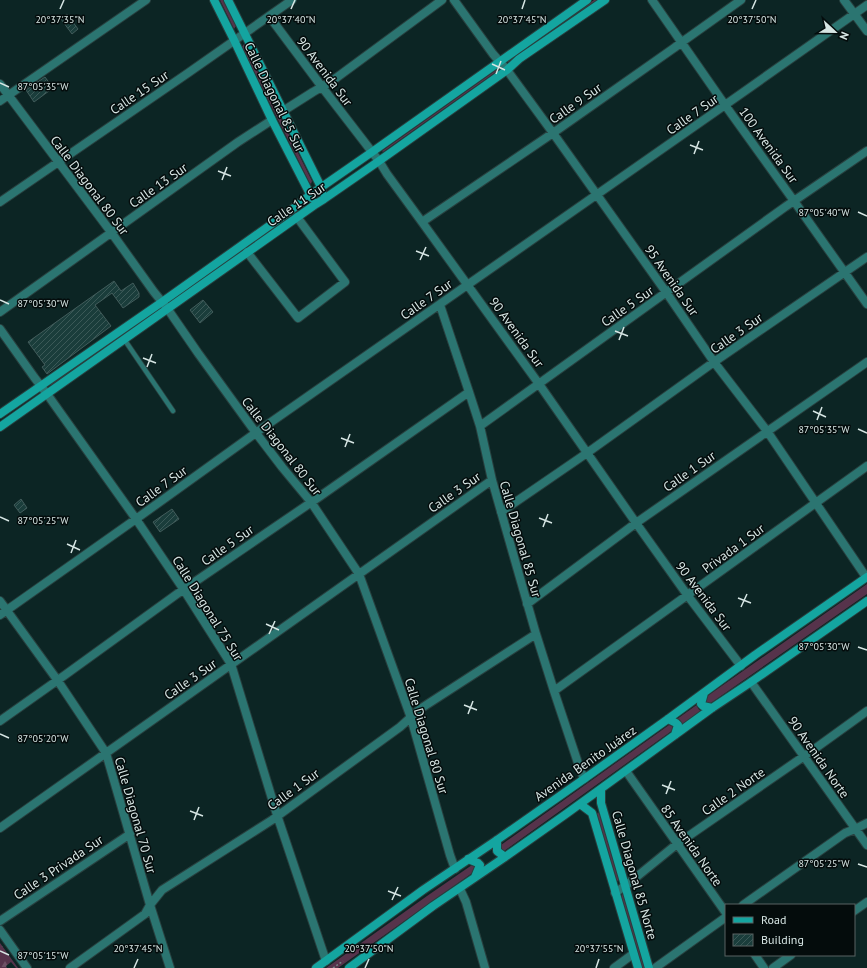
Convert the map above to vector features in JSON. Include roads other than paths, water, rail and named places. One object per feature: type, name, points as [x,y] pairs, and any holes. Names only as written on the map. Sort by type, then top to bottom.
[{"type":"main road","name":"Calle Diagonal 85 Sur","points":[[214,0],[272,120],[316,204]]},
{"type":"main road","name":"Calle Diagonal 85 Sur","points":[[228,0],[321,187],[324,199]]},
{"type":"main road","name":"Calle 11 Sur","points":[[0,427],[124,339],[165,305],[310,195],[587,0]]},
{"type":"main road","name":"Calle 11 Sur","points":[[0,414],[40,386],[247,252],[379,161],[507,70],[519,59],[605,0]]},
{"type":"main road","name":"Avenida Benito Juárez","points":[[316,968],[423,890],[497,840],[704,694],[762,650],[867,577]]},
{"type":"main road","points":[[349,968],[433,906],[580,804],[712,708],[867,601]]},
{"type":"main road","points":[[704,694],[701,704],[702,706],[712,708]]},
{"type":"main road","points":[[668,719],[678,725],[676,735]]},
{"type":"main road","name":"Calle Diagonal 85 Norte","points":[[601,789],[601,803],[649,968]]},
{"type":"main road","name":"Calle Diagonal 85 Norte","points":[[580,804],[592,813],[638,968]]},
{"type":"main road","points":[[497,840],[496,851],[505,857]]},
{"type":"main road","points":[[468,859],[480,865],[476,877]]},
{"type":"street","points":[[0,101],[146,0]]},
{"type":"street","name":"Calle 15 Sur","points":[[0,202],[292,0]]},
{"type":"street","points":[[283,111],[322,87],[442,0]]},
{"type":"street","name":"95 Avenida Sur","points":[[454,0],[553,133],[714,362],[767,431],[867,577]]},
{"type":"street","name":"100 Avenida Sur","points":[[652,0],[867,304]]},
{"type":"street","name":"Calle 9 Sur","points":[[422,222],[553,133],[741,0]]},
{"type":"street","points":[[844,0],[867,32]]},
{"type":"street","name":"Calle 7 Sur","points":[[3,612],[867,5]]},
{"type":"street","name":"90 Avenida Sur","points":[[269,16],[379,161],[539,384],[688,596],[741,666]]},
{"type":"street","name":"Calle Diagonal 80 Sur","points":[[0,84],[165,305],[256,433],[311,502],[359,574],[411,718],[455,869]]},
{"type":"street","name":"Calle 13 Sur","points":[[0,312],[238,142],[272,120]]},
{"type":"street","name":"Calle 5 Sur","points":[[480,426],[794,200],[867,151]]},
{"type":"street","points":[[247,252],[298,318],[345,282],[297,217]]},
{"type":"street","name":"Calle 3 Sur","points":[[501,512],[587,453],[714,362],[867,257]]},
{"type":"street","name":"Calle Diagonal 85 Sur","points":[[440,305],[480,426],[492,480],[536,634],[584,778]]},
{"type":"street","name":"Calle Diagonal 75 Sur","points":[[0,329],[136,519],[184,590],[231,664],[277,815],[326,961]]},
{"type":"street","name":"Calle 1 Sur","points":[[527,604],[636,523],[867,362]]},
{"type":"street","name":"Calle 5 Sur","points":[[0,721],[184,590],[469,392]]},
{"type":"street","name":"Privada 1 Sur","points":[[554,691],[867,466]]},
{"type":"street","name":"Calle 3 Sur","points":[[0,828],[492,480]]},
{"type":"street","name":"Calle Diagonal 70 Sur","points":[[0,601],[3,612],[58,681],[106,753],[170,968]]},
{"type":"street","name":"Calle 1 Sur","points":[[70,968],[145,914],[162,890],[277,815],[400,727],[420,709],[536,634]]},
{"type":"street","name":"90 Avenida Norte","points":[[751,682],[867,845]]},
{"type":"street","name":"Calle 2 Norte","points":[[615,893],[626,886],[677,844],[867,711]]},
{"type":"street","name":"85 Avenida Norte","points":[[626,771],[725,912]]},
{"type":"street","points":[[744,904],[845,833],[867,823]]},
{"type":"street","name":"Calle 3 Privada Sur","points":[[0,921],[130,834]]},
{"type":"street","points":[[460,888],[466,902],[485,968]]},
{"type":"street","points":[[855,910],[867,902]]},
{"type":"street","points":[[655,968],[725,918]]},
{"type":"street","points":[[0,930],[27,968]]},
{"type":"street","points":[[614,968],[634,954]]},
{"type":"street","points":[[756,956],[764,968]]},
{"type":"street","points":[[773,968],[790,956]]},
{"type":"lane","points":[[124,339],[173,411]]}]
